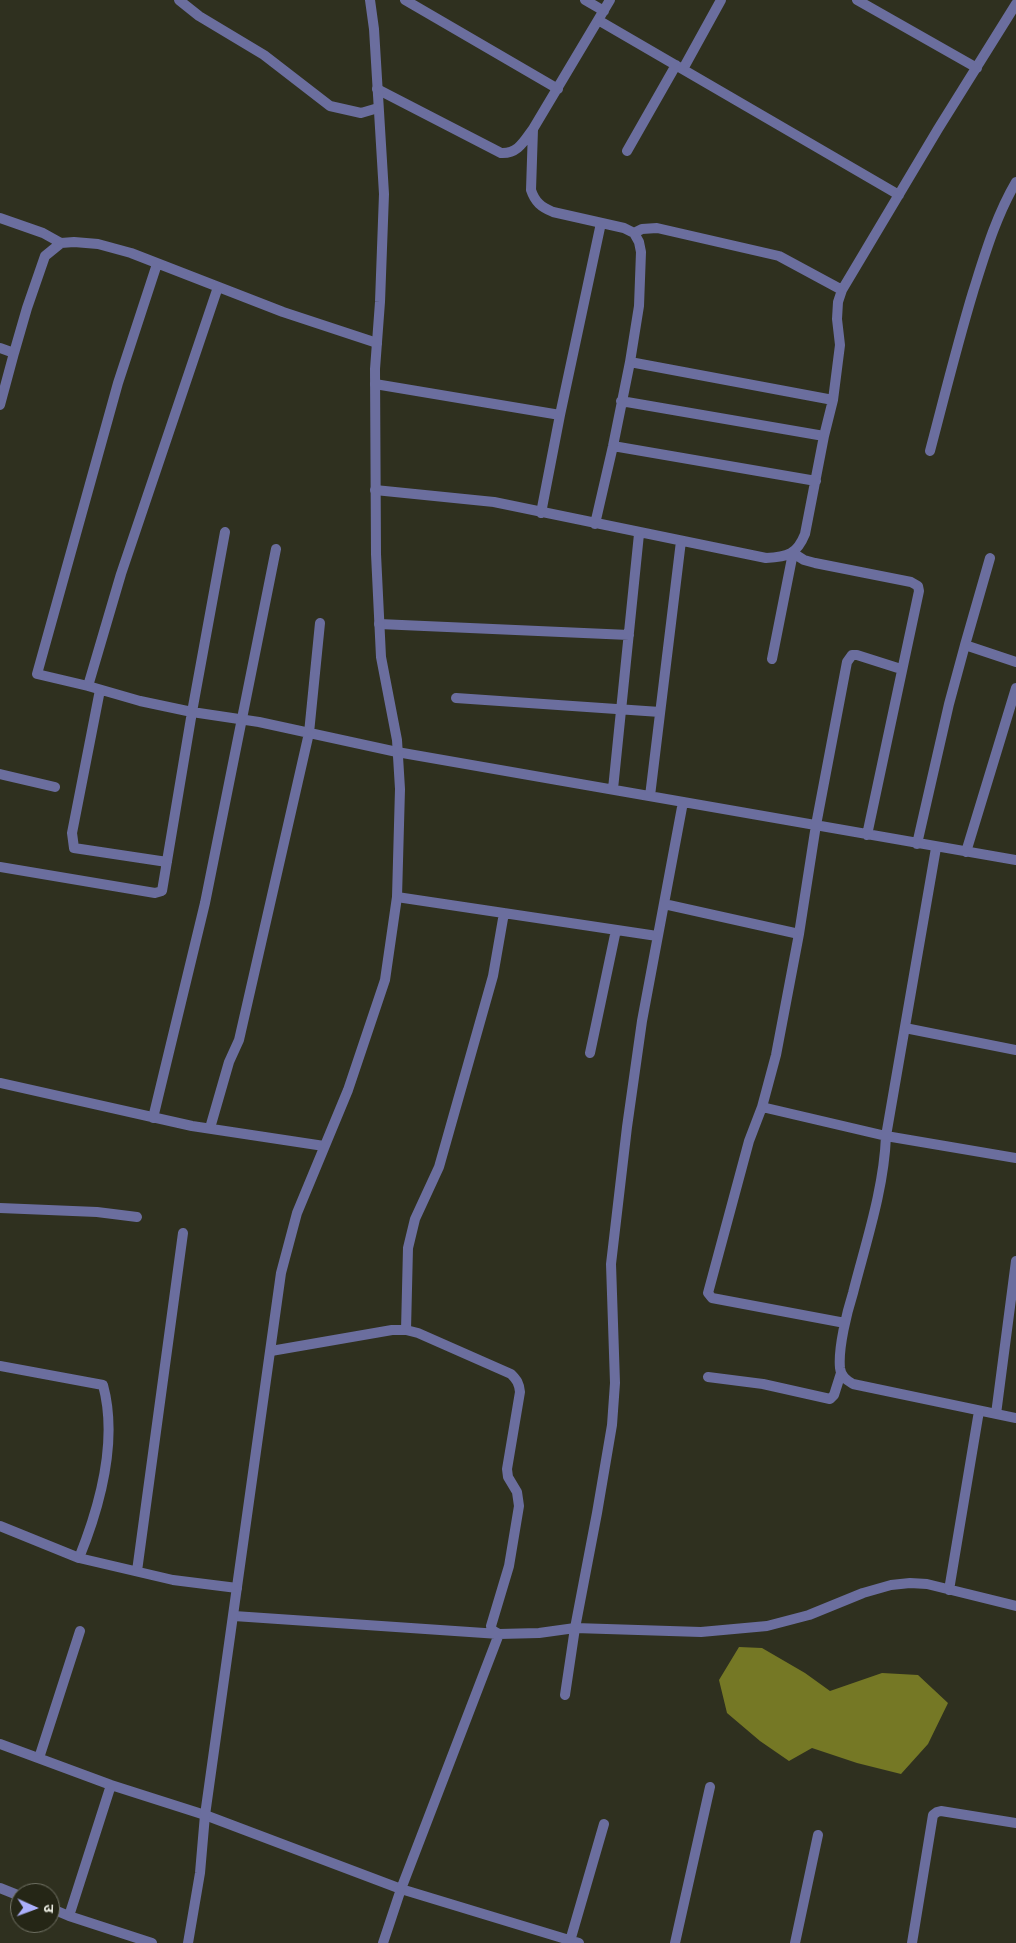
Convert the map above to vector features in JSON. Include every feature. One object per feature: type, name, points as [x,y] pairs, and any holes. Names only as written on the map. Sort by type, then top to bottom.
[{"type":"street","points":[[179,0],[199,16],[264,55],[330,106],[361,113],[378,108]]},
{"type":"street","points":[[188,1943],[200,1873],[206,1815],[234,1616],[236,1588],[281,1273],[297,1213],[348,1090],[385,980],[396,896],[400,789],[396,740],[381,657],[375,490],[375,384],[384,194],[374,29],[370,0]]},
{"type":"street","points":[[405,0],[558,89]]},
{"type":"street","points":[[585,0],[601,15],[679,67],[898,195]]},
{"type":"street","points":[[377,89],[501,154],[510,154],[518,148],[533,129],[610,0]]},
{"type":"street","points":[[627,152],[721,0]]},
{"type":"street","points":[[858,0],[977,68]]},
{"type":"street","points":[[375,490],[494,502],[639,534],[766,558],[782,558],[793,553],[800,546],[805,534],[833,400],[840,345],[837,310],[842,290],[938,128],[1016,4]]},
{"type":"street","points":[[533,129],[531,190],[534,199],[542,207],[553,212],[624,228],[634,233],[639,242],[642,266],[639,306],[630,362],[595,524]]},
{"type":"street","points":[[930,451],[982,263],[992,232],[1016,182]]},
{"type":"street","points":[[0,218],[43,233],[60,243],[98,244],[131,253],[283,312],[377,342]]},
{"type":"street","points":[[541,513],[601,223]]},
{"type":"street","points":[[634,233],[642,229],[657,228],[779,256],[842,290]]},
{"type":"street","points":[[0,405],[27,308],[45,256],[60,243]]},
{"type":"street","points":[[157,264],[118,383],[37,674],[140,701],[309,733],[397,752],[816,824],[936,848],[1014,860],[1016,849]]},
{"type":"street","points":[[88,686],[121,574],[218,288]]},
{"type":"street","points":[[0,348],[14,353]]},
{"type":"street","points":[[630,362],[833,400]]},
{"type":"street","points":[[375,384],[560,415]]},
{"type":"street","points":[[622,401],[824,436]]},
{"type":"street","points":[[613,446],[816,481]]},
{"type":"street","points":[[0,867],[155,893],[162,891],[225,532]]},
{"type":"street","points":[[613,789],[639,534]]},
{"type":"street","points":[[650,796],[680,541]]},
{"type":"street","points":[[153,1118],[205,903],[276,549]]},
{"type":"street","points":[[772,659],[793,553]]},
{"type":"street","points":[[793,553],[804,560],[815,563],[915,583],[918,591],[867,834]]},
{"type":"street","points":[[918,844],[949,704],[964,645],[990,558]]},
{"type":"street","points":[[210,1128],[229,1062],[239,1040],[309,733],[320,623]]},
{"type":"street","points":[[379,624],[629,635]]},
{"type":"street","points":[[964,645],[1016,662]]},
{"type":"street","points":[[844,1324],[712,1298],[709,1296],[709,1289],[749,1141],[762,1107],[776,1055],[800,934],[816,824],[848,658],[852,655],[857,655],[901,669]]},
{"type":"street","points":[[966,852],[1016,688]]},
{"type":"street","points":[[100,690],[72,833],[74,848],[167,862]]},
{"type":"street","points":[[456,698],[660,712]]},
{"type":"street","points":[[0,774],[55,787]]},
{"type":"street","points":[[565,1695],[575,1628],[598,1513],[612,1425],[614,1383],[611,1264],[634,1079],[657,936],[684,802]]},
{"type":"street","points":[[708,1377],[763,1384],[830,1399],[834,1395],[841,1373],[844,1324],[878,1192],[936,848]]},
{"type":"street","points":[[396,896],[657,936]]},
{"type":"street","points":[[664,904],[800,934]]},
{"type":"street","points":[[406,1330],[408,1248],[415,1219],[442,1157],[493,976],[504,913]]},
{"type":"street","points":[[590,1053],[616,930]]},
{"type":"street","points":[[905,1028],[1016,1050]]},
{"type":"street","points":[[0,1083],[192,1126],[324,1146]]},
{"type":"street","points":[[762,1107],[886,1136],[1016,1158]]},
{"type":"street","points":[[0,1208],[97,1212],[137,1217]]},
{"type":"street","points":[[136,1571],[183,1233]]},
{"type":"street","points":[[996,1414],[1016,1260]]},
{"type":"street","points":[[271,1351],[392,1330],[406,1330],[418,1333],[511,1374],[520,1384],[507,1469],[508,1476],[520,1499],[509,1566],[491,1626],[492,1630],[499,1634]]},
{"type":"street","points":[[0,1366],[103,1385],[107,1402],[109,1429],[106,1463],[92,1526],[79,1558]]},
{"type":"street","points":[[841,1373],[846,1380],[854,1384],[1016,1418]]},
{"type":"street","points":[[949,1590],[979,1411]]},
{"type":"street","points":[[0,1526],[79,1558],[173,1580],[236,1588]]},
{"type":"street","points":[[234,1616],[499,1634],[539,1633],[575,1628],[701,1632],[767,1626],[809,1616],[863,1593],[910,1582],[1015,1602]]},
{"type":"street","points":[[39,1758],[80,1631]]},
{"type":"street","points":[[383,1943],[401,1889],[499,1634]]},
{"type":"street","points":[[0,1744],[111,1785],[206,1815],[401,1889],[551,1940],[574,1942],[604,1824]]},
{"type":"street","points":[[69,1916],[111,1785]]},
{"type":"street","points":[[675,1943],[710,1787]]},
{"type":"street","points":[[912,1943],[934,1815],[937,1812],[941,1812],[1016,1823]]},
{"type":"street","points":[[795,1943],[818,1835]]},
{"type":"street","points":[[60,1912],[152,1943]]},
{"type":"shaded area","points":[[739,1647],[762,1648],[805,1673],[830,1691],[882,1673],[918,1675],[948,1703],[928,1744],[901,1774],[857,1763],[812,1748],[789,1761],[760,1741],[727,1713],[719,1680]]}]
